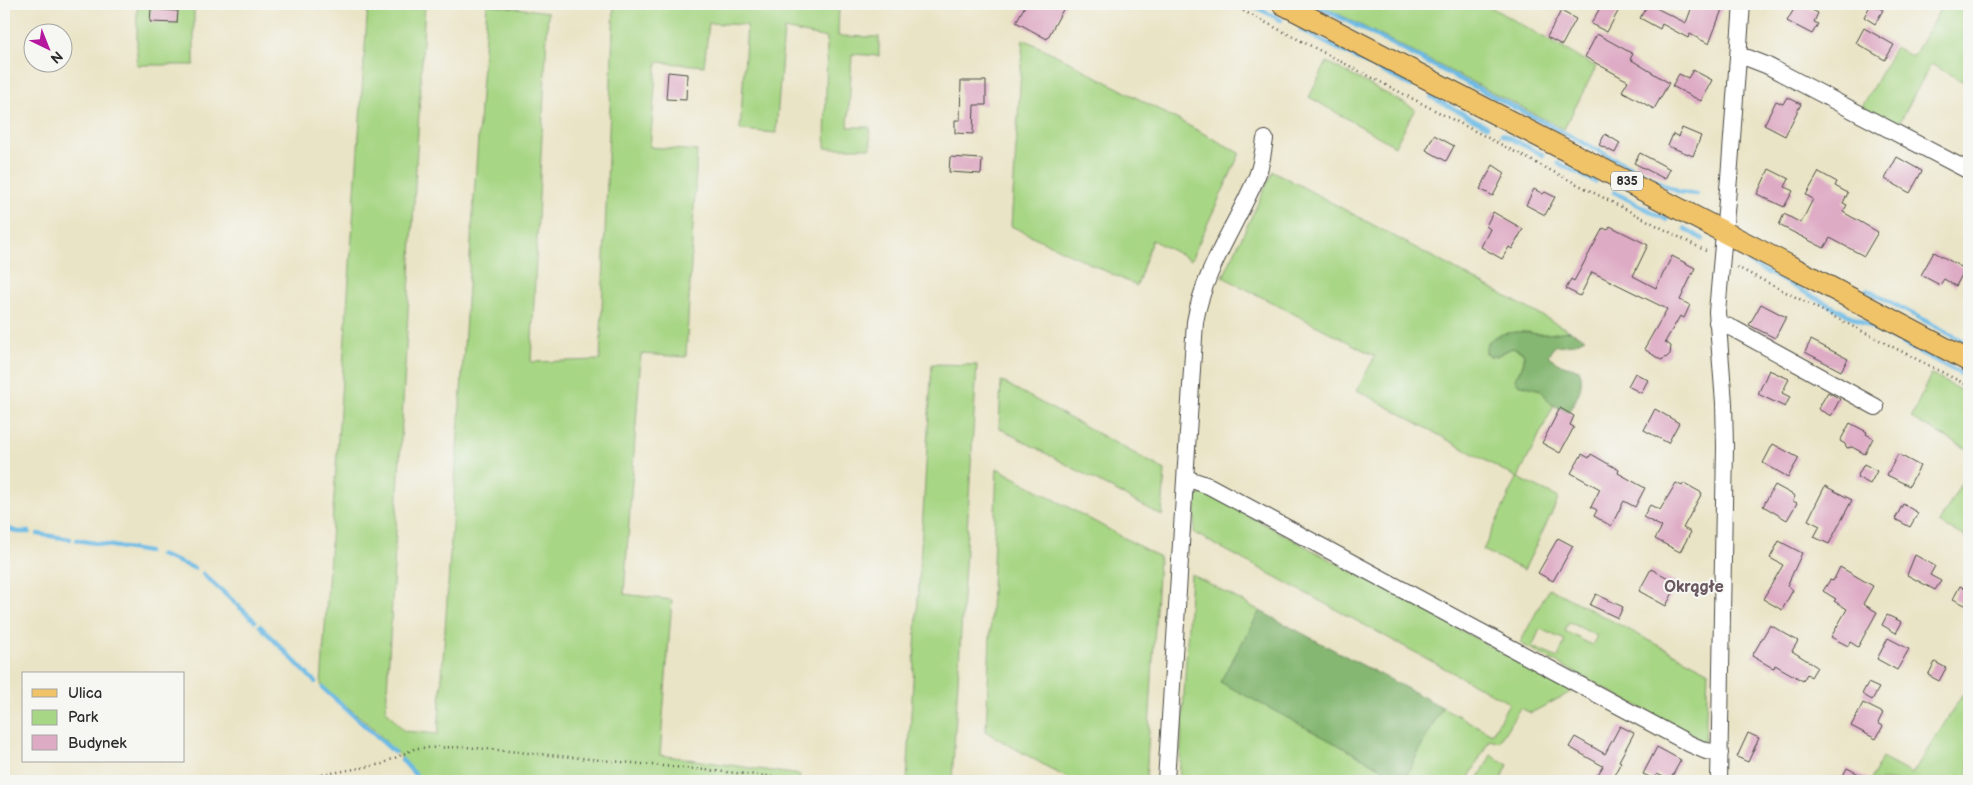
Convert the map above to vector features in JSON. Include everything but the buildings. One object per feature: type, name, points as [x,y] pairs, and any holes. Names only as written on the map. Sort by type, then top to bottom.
[{"type":"main road","name":"835","points":[[1283,4],[1969,361]]},
{"type":"street","points":[[1719,781],[1724,431],[1717,322],[1742,4]]},
{"type":"street","points":[[1738,57],[1748,58],[1766,65],[1969,171]]},
{"type":"street","points":[[1166,781],[1186,478],[1192,350],[1198,309],[1209,272],[1257,176],[1265,139]]},
{"type":"street","points":[[1717,322],[1734,329],[1876,407]]},
{"type":"street","points":[[1186,478],[1209,486],[1690,744],[1706,751],[1720,753]]},
{"type":"path","points":[[1230,4],[1969,386]]},
{"type":"path","points":[[288,781],[382,764],[416,748],[466,747],[802,781]]},
{"type":"green space","points":[[137,4],[194,4],[194,65],[137,65]]},
{"type":"green space","points":[[368,4],[425,4],[386,710],[404,731],[438,734],[487,4],[548,12],[531,362],[600,360],[614,4],[839,5],[838,36],[879,37],[879,56],[852,54],[848,127],[870,127],[871,148],[825,148],[827,38],[784,29],[776,133],[740,130],[747,25],[709,23],[704,66],[657,62],[650,147],[697,151],[686,357],[641,354],[624,594],[672,600],[660,755],[800,775],[799,781],[423,781],[373,728],[321,685]]},
{"type":"green space","points":[[1319,4],[1485,4],[1596,67],[1564,129]]},
{"type":"green space","points":[[1943,4],[1965,4],[1969,6],[1969,85],[1931,64],[1898,125],[1862,107],[1895,47],[1913,57]]},
{"type":"green space","points":[[1023,39],[1240,153],[1191,260],[1152,240],[1137,286],[1011,226]]},
{"type":"green space","points":[[1327,62],[1415,109],[1395,146],[1309,97]]},
{"type":"green space","points":[[1273,171],[1570,331],[1546,334],[1513,333],[1498,336],[1496,356],[1512,348],[1523,352],[1524,363],[1516,379],[1518,384],[1541,390],[1554,405],[1518,478],[1559,498],[1524,570],[1483,550],[1517,478],[1357,390],[1375,356],[1223,277]]},
{"type":"green space","points":[[1570,331],[1585,338],[1573,344],[1555,346],[1548,355],[1557,363],[1579,370],[1581,375],[1581,387],[1577,398],[1568,412],[1551,404],[1541,390],[1518,384],[1515,379],[1524,363],[1523,352],[1512,348],[1496,356],[1490,356],[1486,353],[1486,347],[1489,342],[1506,333],[1527,332],[1546,334]]},
{"type":"green space","points":[[932,364],[977,365],[952,781],[907,781]]},
{"type":"green space","points":[[1931,374],[1969,395],[1969,450],[1911,418]]},
{"type":"green space","points":[[1001,381],[1165,470],[1162,516],[999,428]]},
{"type":"green space","points":[[997,468],[1159,557],[1146,781],[1072,781],[986,732]]},
{"type":"green space","points":[[1969,469],[1969,539],[1939,523]]},
{"type":"green space","points":[[1205,492],[1573,691],[1531,713],[1520,708],[1499,742],[1490,739],[1467,781],[1179,781],[1191,574],[1260,611],[1221,682],[1404,780],[1442,707],[1492,734],[1509,703],[1194,533],[1196,496]]},
{"type":"green space","points":[[1549,588],[1708,671],[1705,742],[1520,643]],"holes":[[[1569,622],[1597,636],[1592,645],[1565,631]],[[1540,629],[1565,640],[1558,658],[1532,647]]]},
{"type":"green space","points":[[1260,611],[1442,707],[1404,780],[1220,682]]},
{"type":"green space","points":[[1969,685],[1969,781],[1870,781],[1882,758],[1912,774]]},
{"type":"green space","points":[[1491,755],[1508,765],[1500,781],[1477,781]]},
{"type":"waterway","points":[[1250,4],[1281,20]]},
{"type":"waterway","points":[[1318,6],[1679,192],[1696,194]]},
{"type":"waterway","points":[[1301,30],[1411,86]]},
{"type":"waterway","points":[[1431,97],[1487,126]]},
{"type":"waterway","points":[[1502,134],[1543,155]]},
{"type":"waterway","points":[[1558,163],[1595,182]]},
{"type":"waterway","points":[[1614,192],[1667,220]]},
{"type":"waterway","points":[[1685,229],[1703,239]]},
{"type":"waterway","points":[[1749,263],[1969,378]]},
{"type":"waterway","points":[[1867,290],[1969,344]]},
{"type":"waterway","points":[[4,527],[18,532],[29,532]]},
{"type":"waterway","points":[[38,534],[70,539]]},
{"type":"waterway","points":[[77,540],[148,552]]},
{"type":"waterway","points":[[160,555],[194,568]]},
{"type":"waterway","points":[[203,574],[255,621]]},
{"type":"waterway","points":[[260,626],[315,682]]},
{"type":"waterway","points":[[323,688],[394,752]]},
{"type":"waterway","points":[[402,760],[421,781]]},
{"type":"district","name":"Okrągłe","points":[[1694,586]]}]
